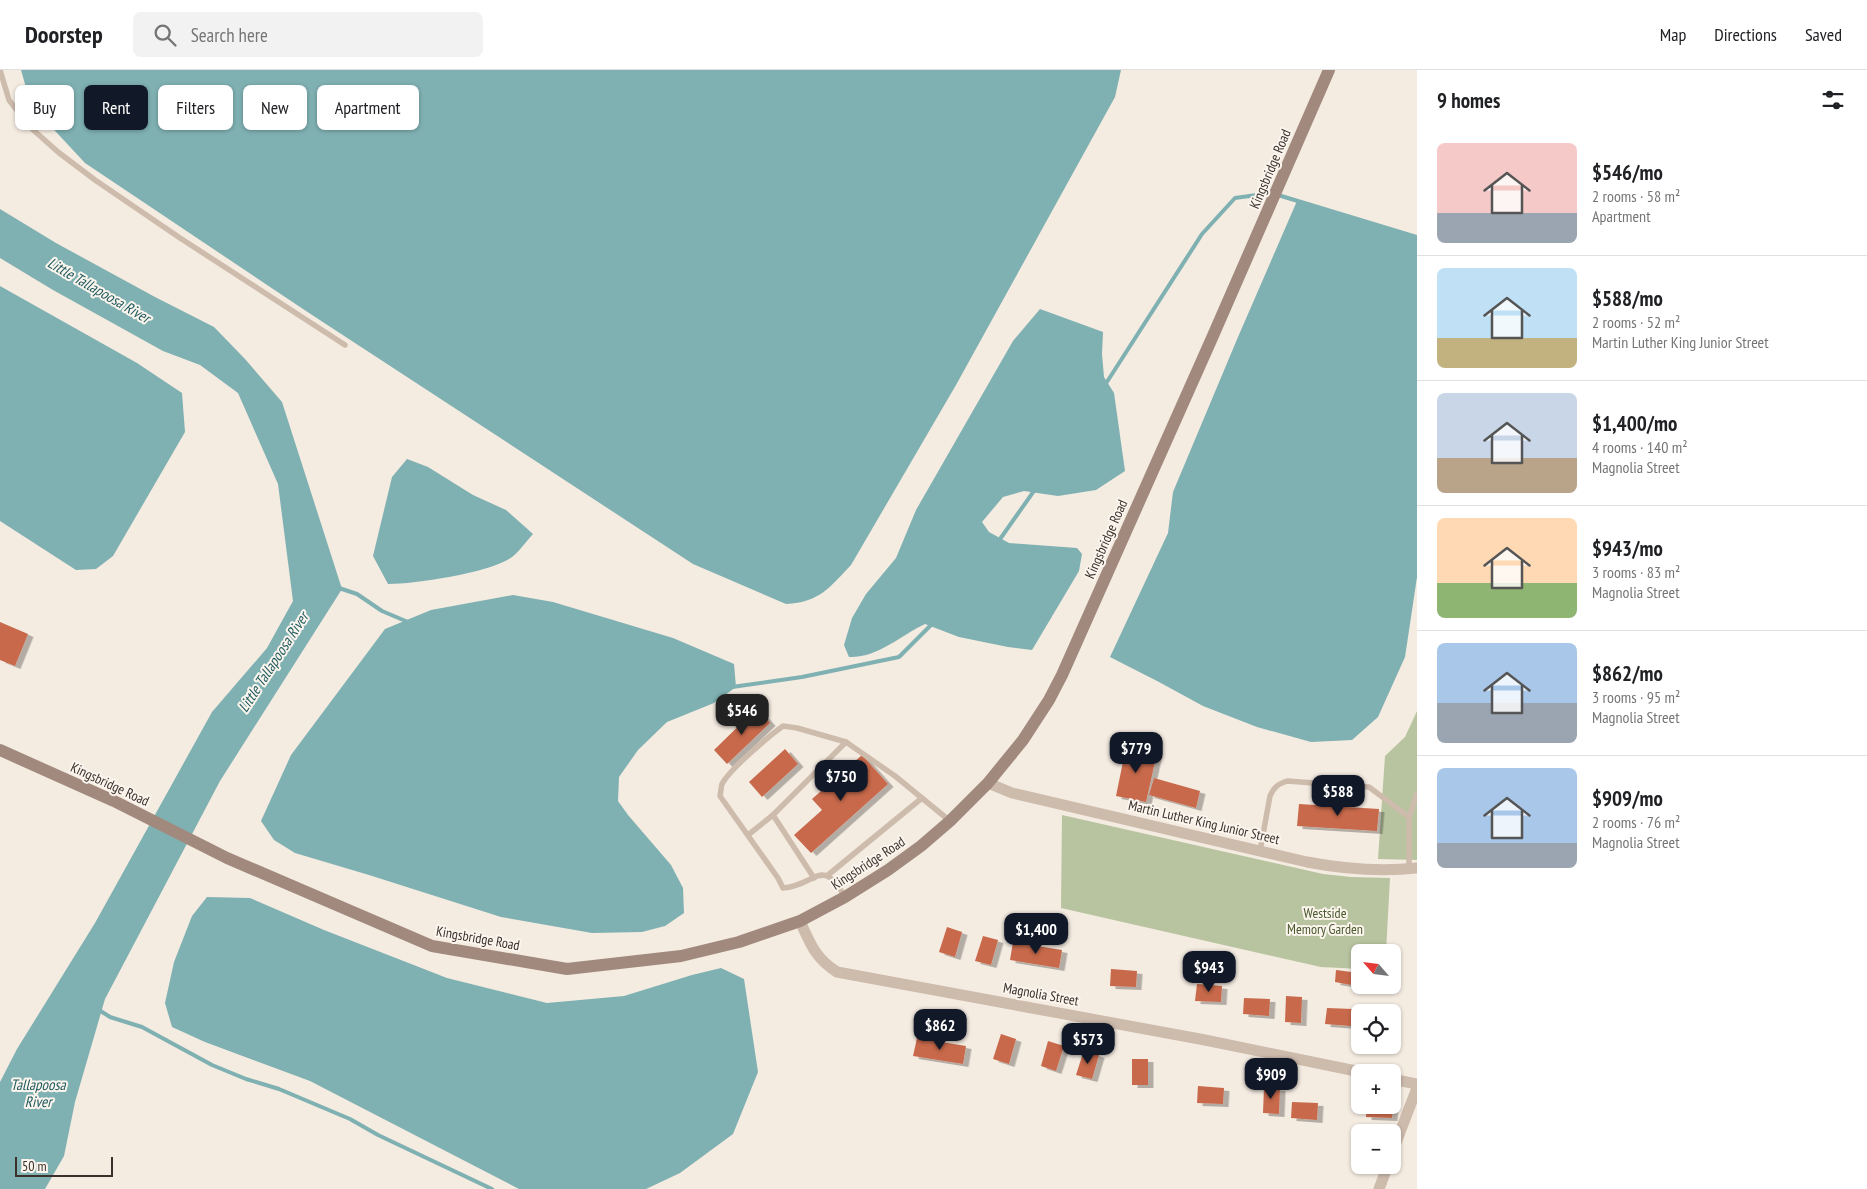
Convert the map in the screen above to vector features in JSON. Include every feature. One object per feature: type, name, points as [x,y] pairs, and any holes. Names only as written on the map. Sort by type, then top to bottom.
[{"type":"street","name":"Kingsbridge Road","points":[[0,750],[114,801],[227,858],[432,946],[567,969],[681,956],[739,942],[800,921],[845,898],[901,861],[950,821],[988,782],[1023,740],[1049,700],[1062,675],[1212,338],[1329,70]]},
{"type":"street","name":"Martin Luther King Junior Street","points":[[988,782],[1012,793],[1333,867],[1364,870],[1413,868]]},
{"type":"street","name":"Magnolia Street","points":[[800,921],[817,955],[825,964],[837,972],[1185,1036],[1351,1070]]},
{"type":"street","points":[[1401,1082],[1417,1086],[1401,1129]]},
{"type":"street","points":[[1379,1189],[1385,1174]]},
{"type":"lane","points":[[0,70],[9,100],[30,127],[58,152],[95,180],[180,238],[345,345]]},
{"type":"lane","points":[[922,798],[828,875],[814,878],[790,888],[783,888],[778,878],[720,796],[722,784],[732,772],[783,726],[798,728],[846,742],[895,776],[922,798],[950,821]]},
{"type":"lane","points":[[748,835],[773,814],[846,742]]},
{"type":"lane","points":[[1260,850],[1270,796],[1279,784],[1287,781],[1369,787],[1409,817]]},
{"type":"lane","points":[[1413,868],[1409,817],[1417,794]]},
{"type":"lane","points":[[773,814],[814,878]]},
{"type":"lane","points":[[828,875],[834,880],[845,898]]},
{"type":"green space","points":[[1417,711],[1417,860],[1378,859],[1385,756],[1405,737]]},
{"type":"green space","name":"Westside Memory Garden","points":[[1062,815],[1323,874],[1390,878],[1386,944],[1351,944],[1351,969],[1321,967],[1061,908]]},
{"type":"water","points":[[21,70],[1121,70],[1115,97],[956,385],[851,565],[830,587],[816,597],[798,603],[786,604],[693,564],[306,311],[85,163],[54,130],[74,130],[74,85],[25,85]]},
{"type":"water","points":[[1297,201],[1417,237],[1417,577],[1405,657],[1378,717],[1352,740],[1311,742],[1257,727],[1203,706],[1110,657],[1168,533],[1173,492]]},
{"type":"water","name":"Tallapoosa River","points":[[0,209],[56,243],[214,327],[245,359],[282,402],[342,589],[220,781],[105,999],[75,1102],[64,1156],[45,1189],[0,1189],[0,1082],[17,1049],[95,923],[212,712],[267,648],[293,601],[278,484],[238,393],[200,365],[163,351],[53,290],[0,258]]},
{"type":"water","points":[[0,286],[137,363],[182,393],[185,432],[113,556],[96,569],[76,570],[0,521]]},
{"type":"water","points":[[1040,309],[1103,332],[1104,377],[1114,393],[1125,471],[1096,490],[1058,496],[1024,491],[1003,497],[982,522],[989,532],[1009,543],[1077,548],[1082,554],[1079,571],[1032,650],[959,637],[925,624],[870,654],[849,657],[844,645],[852,618],[866,594],[896,558],[916,510],[1013,341]]},
{"type":"water","points":[[407,459],[428,467],[473,495],[506,510],[533,534],[516,554],[499,564],[485,569],[450,577],[388,584],[373,556],[392,477]]},
{"type":"water","points":[[513,595],[553,602],[673,638],[734,664],[736,687],[714,703],[667,722],[638,750],[619,777],[618,801],[671,865],[683,888],[684,913],[665,926],[642,932],[592,933],[501,917],[295,853],[274,840],[261,821],[291,755],[385,629],[431,610]]},
{"type":"water","points":[[207,897],[250,898],[324,930],[447,978],[547,1003],[624,996],[721,968],[744,979],[758,1072],[733,1134],[680,1173],[646,1189],[519,1189],[310,1081],[205,1042],[172,1027],[165,1003],[174,962],[192,916]]},
{"type":"building","points":[[0,622],[28,634],[15,666],[0,660]]},
{"type":"building","points":[[757,708],[770,723],[727,764],[714,750]]},
{"type":"building","points":[[1126,747],[1157,753],[1146,802],[1116,796]]},
{"type":"building","points":[[785,749],[798,764],[762,797],[749,782]]},
{"type":"building","points":[[862,755],[888,784],[811,853],[794,835],[822,810],[812,799]]},
{"type":"building","points":[[1154,778],[1200,791],[1196,808],[1149,795]]},
{"type":"building","points":[[1299,804],[1379,809],[1377,831],[1297,826]]},
{"type":"building","points":[[947,927],[962,932],[955,957],[939,952]]},
{"type":"building","points":[[983,936],[998,940],[991,965],[975,961]]},
{"type":"building","points":[[1013,942],[1062,950],[1059,968],[1010,960]]},
{"type":"building","points":[[1111,969],[1137,971],[1136,987],[1110,986]]},
{"type":"building","points":[[1336,970],[1351,972],[1351,985],[1335,982]]},
{"type":"building","points":[[1197,984],[1222,986],[1221,1002],[1195,1001]]},
{"type":"building","points":[[1286,996],[1302,997],[1301,1023],[1285,1022]]},
{"type":"building","points":[[1244,998],[1270,999],[1269,1016],[1243,1014]]},
{"type":"building","points":[[1327,1008],[1351,1009],[1351,1026],[1325,1024]]},
{"type":"building","points":[[1001,1034],[1016,1039],[1009,1064],[993,1059]]},
{"type":"building","points":[[917,1038],[966,1046],[963,1064],[913,1056]]},
{"type":"building","points":[[1048,1041],[1064,1046],[1056,1071],[1041,1066]]},
{"type":"building","points":[[1084,1050],[1099,1055],[1092,1079],[1076,1075]]},
{"type":"building","points":[[1132,1059],[1148,1059],[1148,1085],[1132,1085]]},
{"type":"building","points":[[1198,1086],[1224,1088],[1223,1104],[1197,1103]]},
{"type":"building","points":[[1264,1087],[1280,1088],[1279,1114],[1263,1113]]},
{"type":"building","points":[[1292,1102],[1318,1103],[1317,1120],[1291,1118]]},
{"type":"building","points":[[1366,1114],[1392,1114],[1392,1118],[1366,1117]]},
{"type":"waterway","points":[[1105,385],[1202,234],[1235,198],[1271,193]]},
{"type":"waterway","points":[[1278,195],[1417,237]]},
{"type":"waterway","points":[[998,542],[1036,488]]},
{"type":"waterway","points":[[339,588],[357,594],[382,611],[408,622]]},
{"type":"waterway","points":[[732,687],[802,677],[899,657],[933,623]]},
{"type":"waterway","points":[[99,1010],[110,1017],[142,1027],[212,1065],[246,1079],[279,1089],[350,1119],[378,1135],[492,1189]]},
{"type":"water label","name":"Little Tallapoosa River","points":[[99,290]]},
{"type":"water label","name":"Little Tallapoosa River","points":[[273,662]]}]
